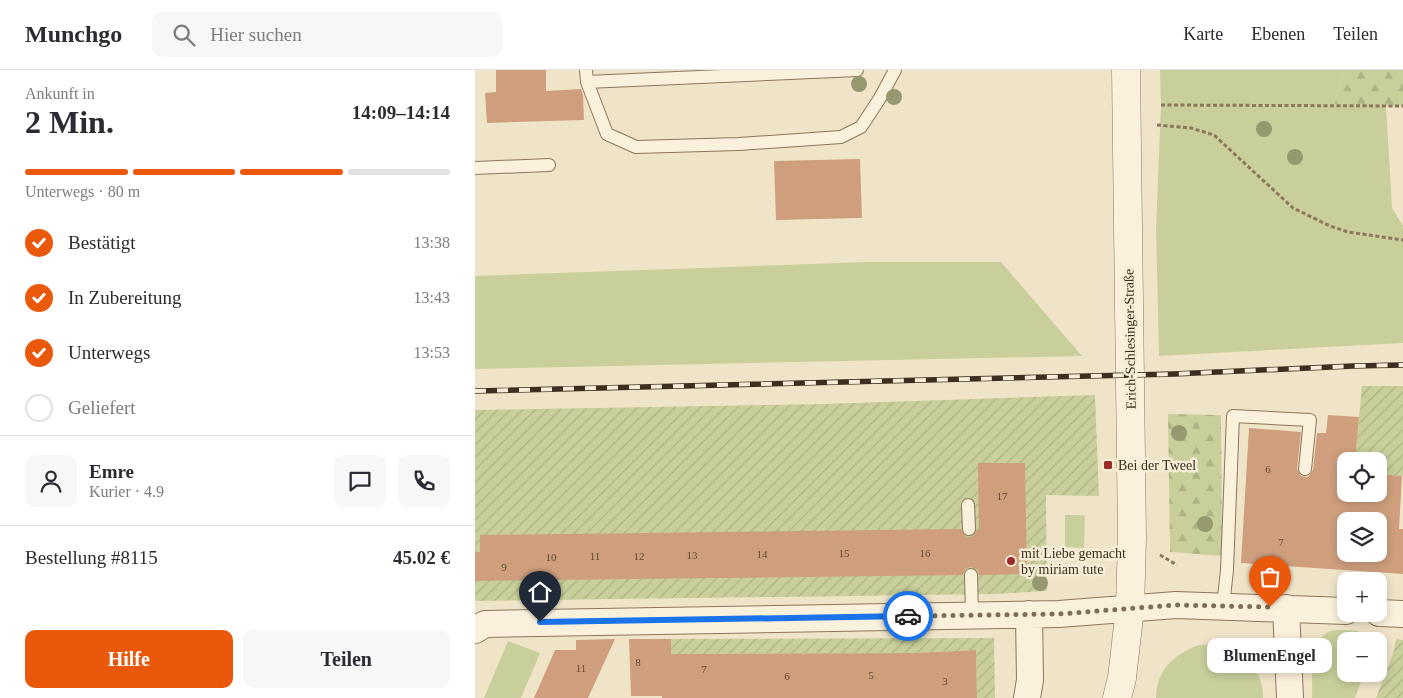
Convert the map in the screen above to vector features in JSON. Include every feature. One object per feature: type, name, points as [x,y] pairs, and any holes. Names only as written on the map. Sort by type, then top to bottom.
[{"type":"street","name":"Erich-Schlesinger-Straße","points":[[1117,698],[1122,678],[1129,608],[1132,538],[1126,70]]},
{"type":"street","points":[[475,630],[485,624],[1078,613],[1175,605],[1337,611]]},
{"type":"street","points":[[1286,608],[1290,698]]},
{"type":"street","points":[[1387,613],[1403,614]]},
{"type":"street","points":[[1027,698],[1030,680],[1029,614]]},
{"type":"lane","points":[[857,70],[587,76],[607,134],[635,147],[729,144],[841,137],[861,128],[895,70]]},
{"type":"lane","points":[[475,168],[549,165]]},
{"type":"lane","points":[[1223,606],[1227,570],[1233,416],[1309,420],[1305,469]]},
{"type":"lane","points":[[968,505],[969,529]]},
{"type":"lane","points":[[971,575],[972,615]]},
{"type":"path","points":[[1161,104],[1403,106]]},
{"type":"path","points":[[1126,123],[1191,128],[1214,135],[1293,208],[1330,226],[1348,232],[1403,240]]},
{"type":"path","points":[[1159,555],[1177,565]]},
{"type":"green space","points":[[1160,70],[1343,70],[1334,106],[1386,106],[1392,208],[1403,226],[1403,343],[1159,356],[1156,229],[1161,105]]},
{"type":"green space","points":[[1343,70],[1403,70],[1403,106],[1334,106]]},
{"type":"green space","points":[[866,262],[1001,262],[1082,356],[475,369],[475,276]]},
{"type":"green space","points":[[1362,386],[1403,386],[1403,476],[1387,475],[1387,452],[1356,452]]},
{"type":"green space","points":[[1095,395],[1099,496],[1046,495],[1047,591],[994,594],[475,601],[475,410],[824,404]]},
{"type":"green space","points":[[1168,414],[1221,415],[1222,556],[1170,552]]},
{"type":"green space","points":[[1346,502],[1384,502],[1384,512],[1346,512]]},
{"type":"green space","points":[[1065,515],[1085,515],[1084,548],[1065,547]]},
{"type":"green space","points":[[1334,630],[1359,632],[1337,632],[1337,682],[1361,682],[1355,698],[1312,698],[1314,652],[1322,637]]},
{"type":"green space","points":[[994,638],[995,698],[977,698],[976,650],[913,653],[671,654],[671,639]]},
{"type":"green space","points":[[1396,639],[1403,640],[1403,698],[1376,698],[1382,682],[1387,682],[1387,670]]},
{"type":"green space","points":[[508,641],[540,653],[521,698],[484,698]]},
{"type":"green space","points":[[1198,645],[1218,645],[1244,657],[1251,663],[1260,679],[1263,698],[1156,698],[1159,679],[1163,671],[1174,659]]},
{"type":"building","points":[[496,70],[546,70],[546,91],[581,89],[584,120],[487,123],[485,93],[496,92]]},
{"type":"building","points":[[860,159],[862,218],[776,220],[774,161]]},
{"type":"building","points":[[1328,415],[1359,417],[1356,452],[1337,452],[1337,502],[1387,502],[1387,475],[1402,476],[1399,529],[1403,529],[1403,574],[1241,563],[1249,428],[1301,432],[1297,469],[1301,476],[1308,477],[1313,470],[1317,433],[1326,433]]},
{"type":"building","points":[[978,463],[1025,463],[1027,574],[979,575],[978,570],[971,567],[966,568],[963,575],[475,581],[475,551],[480,553],[480,535],[961,529],[965,536],[970,537],[974,536],[977,530],[979,530]]},
{"type":"building","points":[[615,639],[588,698],[534,698],[555,650],[576,650],[576,640]]},
{"type":"building","points":[[629,639],[671,639],[671,654],[913,653],[976,650],[977,698],[662,698],[662,696],[631,696]]},
{"type":"railway","points":[[475,391],[1174,374],[1403,365]]},
{"type":"way so far","points":[[908,616],[1059,614],[1175,605],[1270,607]]},
{"type":"place","name":"Bei der Tweel","points":[[1108,465]]},
{"type":"place","name":"mit Liebe gemacht by miriam tute","points":[[1011,561]]},
{"type":"place","name":"BlumenEngel","points":[[1270,607]]},
{"type":"route","points":[[540,622],[908,616]]}]
